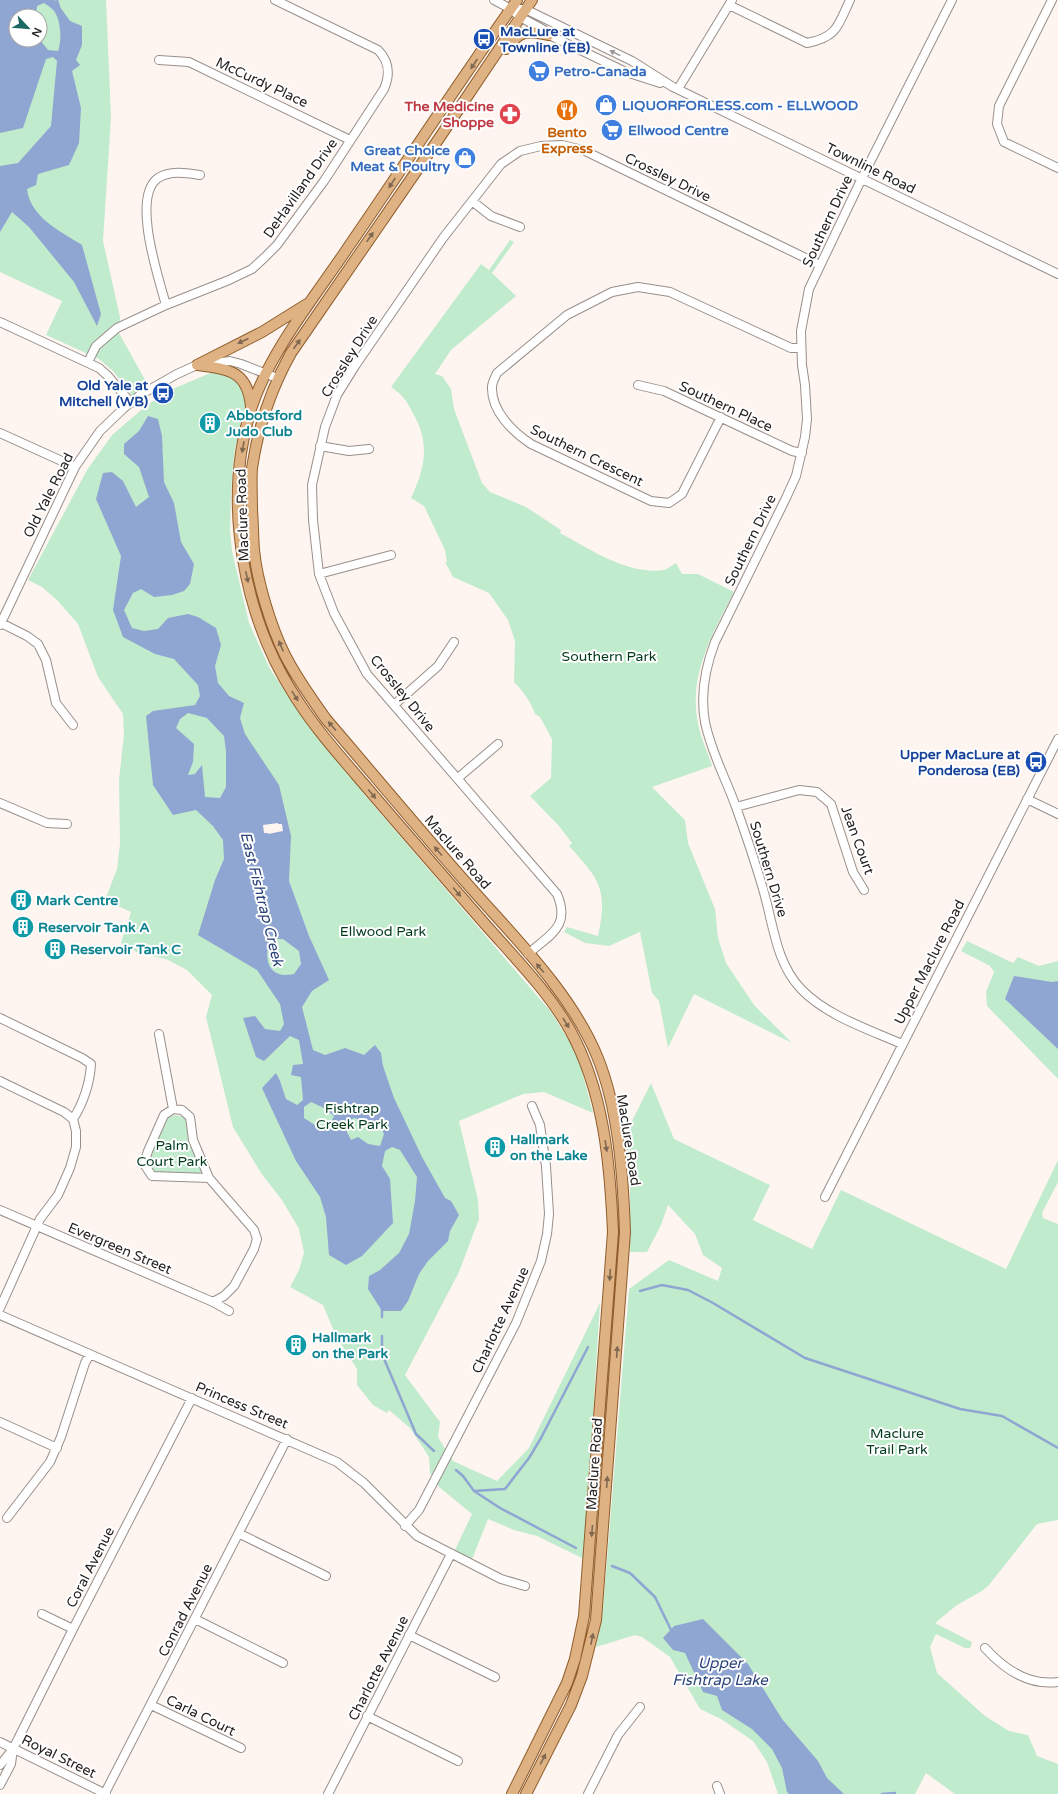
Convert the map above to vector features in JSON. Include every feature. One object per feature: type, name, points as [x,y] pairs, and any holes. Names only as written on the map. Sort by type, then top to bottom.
[{"type":"main road","name":"Maclure Road","points":[[526,1794],[570,1705],[582,1676],[596,1620],[625,1232],[623,1188],[619,1151],[606,1085],[597,1057],[585,1031],[569,1004],[528,954],[326,719],[306,691],[285,654],[270,617],[254,551],[252,469],[258,440],[277,378],[291,353],[532,0]]},
{"type":"main road","name":"Maclure Road","points":[[512,1794],[545,1731],[567,1683],[575,1659],[584,1616],[613,1232],[611,1194],[605,1139],[595,1089],[585,1062],[559,1012],[318,729],[295,698],[266,642],[248,586],[238,524],[238,495],[242,454],[251,409],[265,373],[312,301],[514,4]]},
{"type":"main road","points":[[489,63],[499,58],[512,40],[522,34],[534,31],[549,35]]},
{"type":"main road","points":[[197,365],[262,332],[312,301]]},
{"type":"main road","points":[[197,365],[226,369],[241,378],[249,392],[251,409]]},
{"type":"main road","points":[[480,918],[494,924],[517,952],[528,954]]},
{"type":"street","name":"DeHavilland Drive","points":[[88,362],[96,346],[117,328],[166,305],[235,278],[252,269],[265,258],[277,245],[324,181],[388,81],[386,61],[383,56],[372,47],[275,0]]},
{"type":"street","name":"Townline Road","points":[[494,0],[514,4],[522,13],[549,35],[626,72],[676,88]]},
{"type":"street","points":[[676,88],[730,3],[807,43],[821,40],[834,32],[850,0]]},
{"type":"street","name":"Southern Drive","points":[[902,1044],[841,1017],[817,1003],[800,988],[788,969],[777,948],[766,899],[736,807],[708,735],[705,721],[703,690],[707,662],[718,636],[796,476],[802,453],[807,419],[801,348],[804,309],[809,289],[862,178],[952,0]]},
{"type":"street","points":[[1052,0],[999,106],[997,124],[1004,142],[1058,168]]},
{"type":"street","name":"Townline Road","points":[[522,13],[632,61],[676,88],[1058,274]]},
{"type":"street","name":"McCurdy Place","points":[[159,60],[189,62],[341,134],[350,140]]},
{"type":"street","name":"Crossley Drive","points":[[528,954],[555,931],[562,918],[563,907],[557,894],[367,674],[334,613],[319,574],[313,520],[312,485],[325,427],[337,395],[355,366],[443,238],[501,164],[520,151],[541,146],[562,145],[583,150],[820,265]]},
{"type":"street","points":[[166,305],[150,246],[146,215],[148,199],[152,187],[157,179],[166,174],[182,172],[200,175]]},
{"type":"street","points":[[472,201],[491,216],[520,227]]},
{"type":"street","name":"Southern Crescent","points":[[721,418],[682,494],[669,503],[651,502],[531,444],[520,437],[511,428],[494,403],[492,386],[497,373],[567,315],[612,292],[638,287],[670,292],[791,348],[801,348]]},
{"type":"street","points":[[0,322],[99,368],[108,376],[131,403]]},
{"type":"street","name":"Old Yale Road","points":[[0,624],[75,467],[100,431],[131,403],[171,378],[197,365],[230,361],[277,378]]},
{"type":"street","name":"Southern Place","points":[[638,385],[664,391],[792,451],[802,453]]},
{"type":"street","points":[[0,433],[75,467]]},
{"type":"street","points":[[320,446],[349,451],[369,449]]},
{"type":"street","points":[[319,574],[391,555]]},
{"type":"street","points":[[0,624],[27,636],[38,644],[46,660],[56,703],[73,725]]},
{"type":"street","points":[[394,704],[438,666],[454,642]]},
{"type":"street","name":"Upper Maclure Road","points":[[825,1197],[1058,739]]},
{"type":"street","points":[[458,778],[498,744]]},
{"type":"street","name":"Jean Court","points":[[736,807],[799,790],[818,792],[831,804],[853,872],[864,890]]},
{"type":"street","points":[[1028,799],[1058,814]]},
{"type":"street","points":[[0,803],[47,823],[67,824]]},
{"type":"street","points":[[0,1018],[82,1058],[90,1064],[87,1088],[78,1111],[73,1119]]},
{"type":"street","points":[[158,1034],[173,1109]]},
{"type":"street","points":[[0,1081],[64,1112],[73,1119],[76,1131],[76,1146],[70,1168],[58,1195],[37,1226],[0,1308]]},
{"type":"street","name":"Charlotte Avenue","points":[[405,1526],[419,1510],[512,1329],[528,1295],[541,1261],[547,1234],[549,1214],[546,1166],[540,1125],[532,1106]]},
{"type":"street","points":[[209,1178],[152,1176],[144,1164],[148,1151],[164,1115],[173,1109],[182,1110],[190,1117],[193,1140],[209,1178],[254,1230],[257,1239],[254,1249],[234,1286],[224,1296],[213,1302]]},
{"type":"street","name":"Evergreen Street","points":[[0,1210],[213,1302],[229,1311]]},
{"type":"street","name":"Princess Street","points":[[0,1315],[336,1462],[364,1483],[405,1526],[417,1536],[501,1578],[525,1586]]},
{"type":"street","points":[[7,1518],[50,1462],[57,1448],[85,1363],[90,1354]]},
{"type":"street","name":"Coral Avenue","points":[[0,1765],[13,1749],[192,1398]]},
{"type":"street","points":[[0,1422],[57,1448]]},
{"type":"street","name":"Conrad Avenue","points":[[106,1794],[288,1440]]},
{"type":"street","points":[[240,1534],[326,1576]]},
{"type":"street","name":"Charlotte Avenue","points":[[328,1794],[451,1554]]},
{"type":"street","points":[[42,1614],[73,1629]]},
{"type":"street","points":[[195,1619],[283,1663]]},
{"type":"street","points":[[409,1635],[495,1677]]},
{"type":"street","points":[[985,1648],[997,1662],[1027,1679],[1039,1682],[1058,1682]]},
{"type":"street","name":"Carla Court","points":[[151,1705],[241,1748]]},
{"type":"street","points":[[588,1794],[618,1735],[640,1707]]},
{"type":"street","points":[[367,1716],[458,1762]]},
{"type":"street","name":"Royal Street","points":[[0,1742],[106,1794]]},
{"type":"street","name":"Coral Avenue","points":[[0,1785],[11,1764],[13,1749]]},
{"type":"street","points":[[717,1786],[720,1794]]},
{"type":"green space","points":[[0,0],[106,0],[111,117],[103,241],[120,317],[119,333],[149,387],[133,397],[113,371],[99,359],[46,335],[62,301],[0,272]]},
{"type":"green space","name":"Southern Park","points":[[510,240],[514,242],[492,273],[516,296],[451,350],[435,374],[442,376],[451,389],[454,409],[482,483],[490,492],[526,507],[561,530],[560,533],[596,553],[622,565],[649,571],[665,570],[676,563],[682,574],[698,574],[734,592],[704,655],[696,688],[696,705],[699,728],[712,766],[652,787],[685,820],[688,843],[715,909],[718,938],[726,963],[754,1005],[792,1043],[694,994],[668,1048],[659,1001],[652,993],[640,932],[609,946],[585,943],[564,932],[567,927],[598,936],[602,907],[599,886],[588,868],[569,846],[572,843],[559,826],[530,796],[551,778],[552,739],[540,717],[535,714],[521,689],[514,682],[515,641],[508,620],[489,593],[453,577],[445,562],[447,562],[445,550],[424,506],[411,498],[420,477],[424,447],[419,426],[407,402],[391,387],[481,264],[489,270]]},
{"type":"green space","name":"Fishtrap Creek Park","points":[[213,372],[227,375],[238,384],[244,392],[246,407],[235,448],[233,464],[230,529],[232,551],[249,623],[270,669],[303,719],[350,778],[354,778],[363,793],[551,1012],[573,1047],[579,1060],[593,1113],[544,1092],[523,1094],[459,1121],[478,1200],[479,1219],[459,1272],[405,1375],[440,1422],[438,1437],[453,1461],[497,1481],[529,1448],[600,1303],[584,1559],[537,1536],[514,1530],[488,1519],[471,1562],[453,1554],[472,1514],[439,1487],[430,1473],[429,1457],[410,1428],[389,1410],[387,1413],[373,1405],[357,1385],[357,1369],[336,1336],[323,1305],[290,1287],[299,1270],[304,1253],[299,1229],[282,1200],[261,1173],[233,1127],[206,1017],[212,995],[187,970],[166,959],[138,953],[121,943],[131,912],[105,900],[117,869],[120,844],[119,780],[124,734],[123,714],[98,677],[78,624],[57,600],[42,587],[28,580],[87,470],[112,435],[147,405],[170,390]]},
{"type":"green space","points":[[967,941],[1013,963],[1018,957],[1039,966],[1058,961],[1058,1079],[987,1006],[986,992],[994,972],[990,966],[961,951]]},
{"type":"green space","name":"Maclure Trail Park","points":[[651,1083],[674,1139],[770,1185],[753,1220],[812,1249],[841,1190],[1006,1269],[1058,1160],[1058,1182],[1042,1213],[1043,1218],[1058,1224],[1058,1520],[1037,1524],[989,1585],[982,1591],[957,1605],[935,1623],[972,1642],[970,1648],[965,1648],[936,1634],[930,1647],[937,1673],[985,1716],[1009,1731],[1028,1735],[1037,1756],[1058,1764],[1058,1794],[955,1794],[926,1773],[915,1794],[778,1794],[767,1762],[753,1741],[721,1719],[700,1709],[670,1657],[642,1637],[635,1635],[596,1647],[603,1609],[629,1289],[669,1260],[718,1281],[722,1268],[703,1255],[695,1234],[668,1205],[661,1225],[647,1252],[630,1252],[630,1187],[625,1135]]},
{"type":"green space","name":"Palm Court Park","points":[[174,1115],[181,1116],[186,1119],[188,1140],[202,1170],[200,1173],[152,1173],[147,1163],[166,1119]]},
{"type":"water","points":[[0,0],[55,0],[70,21],[82,26],[82,45],[76,60],[80,65],[72,71],[81,108],[79,143],[69,165],[38,174],[36,185],[27,189],[29,199],[40,215],[56,229],[82,245],[101,314],[97,326],[74,282],[29,227],[12,212],[0,232],[0,166],[18,163],[51,126],[57,61],[53,57],[46,59],[23,128],[0,133]]},
{"type":"water","points":[[148,416],[158,419],[162,436],[164,482],[174,503],[181,542],[194,564],[190,584],[184,591],[172,595],[154,597],[141,589],[133,593],[124,610],[132,628],[144,631],[158,629],[168,618],[188,614],[198,617],[216,628],[221,645],[215,666],[218,683],[229,696],[244,703],[240,718],[245,734],[279,785],[291,836],[289,881],[309,936],[329,980],[312,991],[302,1007],[313,1050],[325,1055],[345,1048],[364,1055],[375,1045],[381,1053],[383,1066],[394,1098],[422,1157],[445,1198],[451,1201],[459,1215],[450,1231],[448,1241],[428,1261],[419,1274],[408,1301],[401,1311],[382,1311],[368,1289],[369,1276],[380,1270],[399,1253],[409,1234],[415,1201],[417,1177],[400,1150],[392,1147],[385,1151],[382,1166],[390,1179],[393,1223],[362,1256],[346,1265],[329,1255],[326,1217],[320,1197],[296,1161],[262,1088],[276,1073],[286,1099],[297,1105],[303,1100],[301,1077],[291,1075],[293,1065],[303,1064],[299,1040],[290,1036],[264,1061],[256,1057],[243,1018],[255,1016],[265,1029],[280,1031],[284,1024],[280,1004],[257,970],[198,935],[215,880],[224,859],[223,840],[213,826],[196,810],[173,815],[153,785],[146,716],[153,711],[195,705],[200,696],[198,685],[174,659],[155,654],[123,637],[113,610],[121,556],[96,499],[103,473],[112,472],[123,481],[136,507],[149,497],[139,467],[124,454],[124,444],[139,431]],"holes":[[[188,713],[207,718],[224,736],[226,751],[226,787],[220,798],[205,797],[202,765],[195,774],[188,775],[193,762],[194,744],[176,728],[180,719]],[[271,939],[283,939],[299,951],[301,964],[294,974],[285,975],[273,971],[268,960],[268,946]],[[311,1102],[324,1108],[334,1116],[329,1126],[318,1127],[304,1118],[304,1107]],[[354,1118],[379,1125],[384,1134],[380,1146],[368,1144],[358,1137],[351,1140],[343,1124]]]},
{"type":"water","points":[[1014,976],[1052,982],[1058,981],[1058,1049],[1005,999]]},
{"type":"water","name":"Upper Fishtrap Lake","points":[[703,1619],[748,1664],[782,1719],[818,1761],[827,1778],[844,1794],[789,1794],[787,1792],[782,1768],[772,1749],[752,1729],[722,1710],[717,1696],[703,1692],[685,1653],[673,1650],[663,1638],[674,1626]]},
{"type":"pier","points":[[278,823],[282,824],[283,831],[268,834],[264,833],[263,825]]},
{"type":"waterway","name":"East Fishtrap Creek","points":[[57,0],[59,7]]},
{"type":"waterway","points":[[640,1291],[662,1285],[688,1290],[713,1303],[805,1358],[960,1409],[1002,1416],[1058,1448]]},
{"type":"waterway","name":"East Fishtrap Creek","points":[[382,1309],[382,1317]]},
{"type":"waterway","name":"East Fishtrap Creek","points":[[382,1336],[382,1354],[416,1434],[434,1451]]},
{"type":"waterway","points":[[474,1491],[505,1489],[529,1458],[541,1438],[588,1347]]},
{"type":"waterway","name":"East Fishtrap Creek","points":[[456,1470],[463,1476],[474,1491],[500,1508],[576,1548]]},
{"type":"waterway","name":"East Fishtrap Creek","points":[[612,1566],[630,1573],[655,1597],[672,1632]]},
{"type":"waterway","points":[[882,1794],[895,1793]]},
{"type":"place","name":"MacLure at Townline (EB)","points":[[484,39]]},
{"type":"place","name":"Petro-Canada","points":[[539,71]]},
{"type":"place","name":"LIQUORFORLESS.com - ELLWOOD","points":[[606,105]]},
{"type":"place","name":"Bento Express","points":[[567,110]]},
{"type":"place","name":"The Medicine Shoppe","points":[[510,114]]},
{"type":"place","name":"Ellwood Centre","points":[[612,130]]},
{"type":"place","name":"Great Choice Meat & Poultry","points":[[465,158]]},
{"type":"place","name":"Old Yale at Mitchell (WB)","points":[[163,393]]},
{"type":"place","name":"Abbotsford Judo Club","points":[[210,423]]},
{"type":"place","name":"Upper MacLure at Ponderosa (EB)","points":[[1036,762]]},
{"type":"place","name":"Mark Centre","points":[[21,900]]},
{"type":"place","name":"Reservoir Tank A","points":[[23,927]]},
{"type":"place","name":"Reservoir Tank C","points":[[55,949]]},
{"type":"place","name":"Hallmark on the Lake","points":[[495,1147]]},
{"type":"place","name":"Hallmark on the Park","points":[[296,1345]]},
{"type":"park label","name":"Ellwood Park","points":[[383,931]]}]
